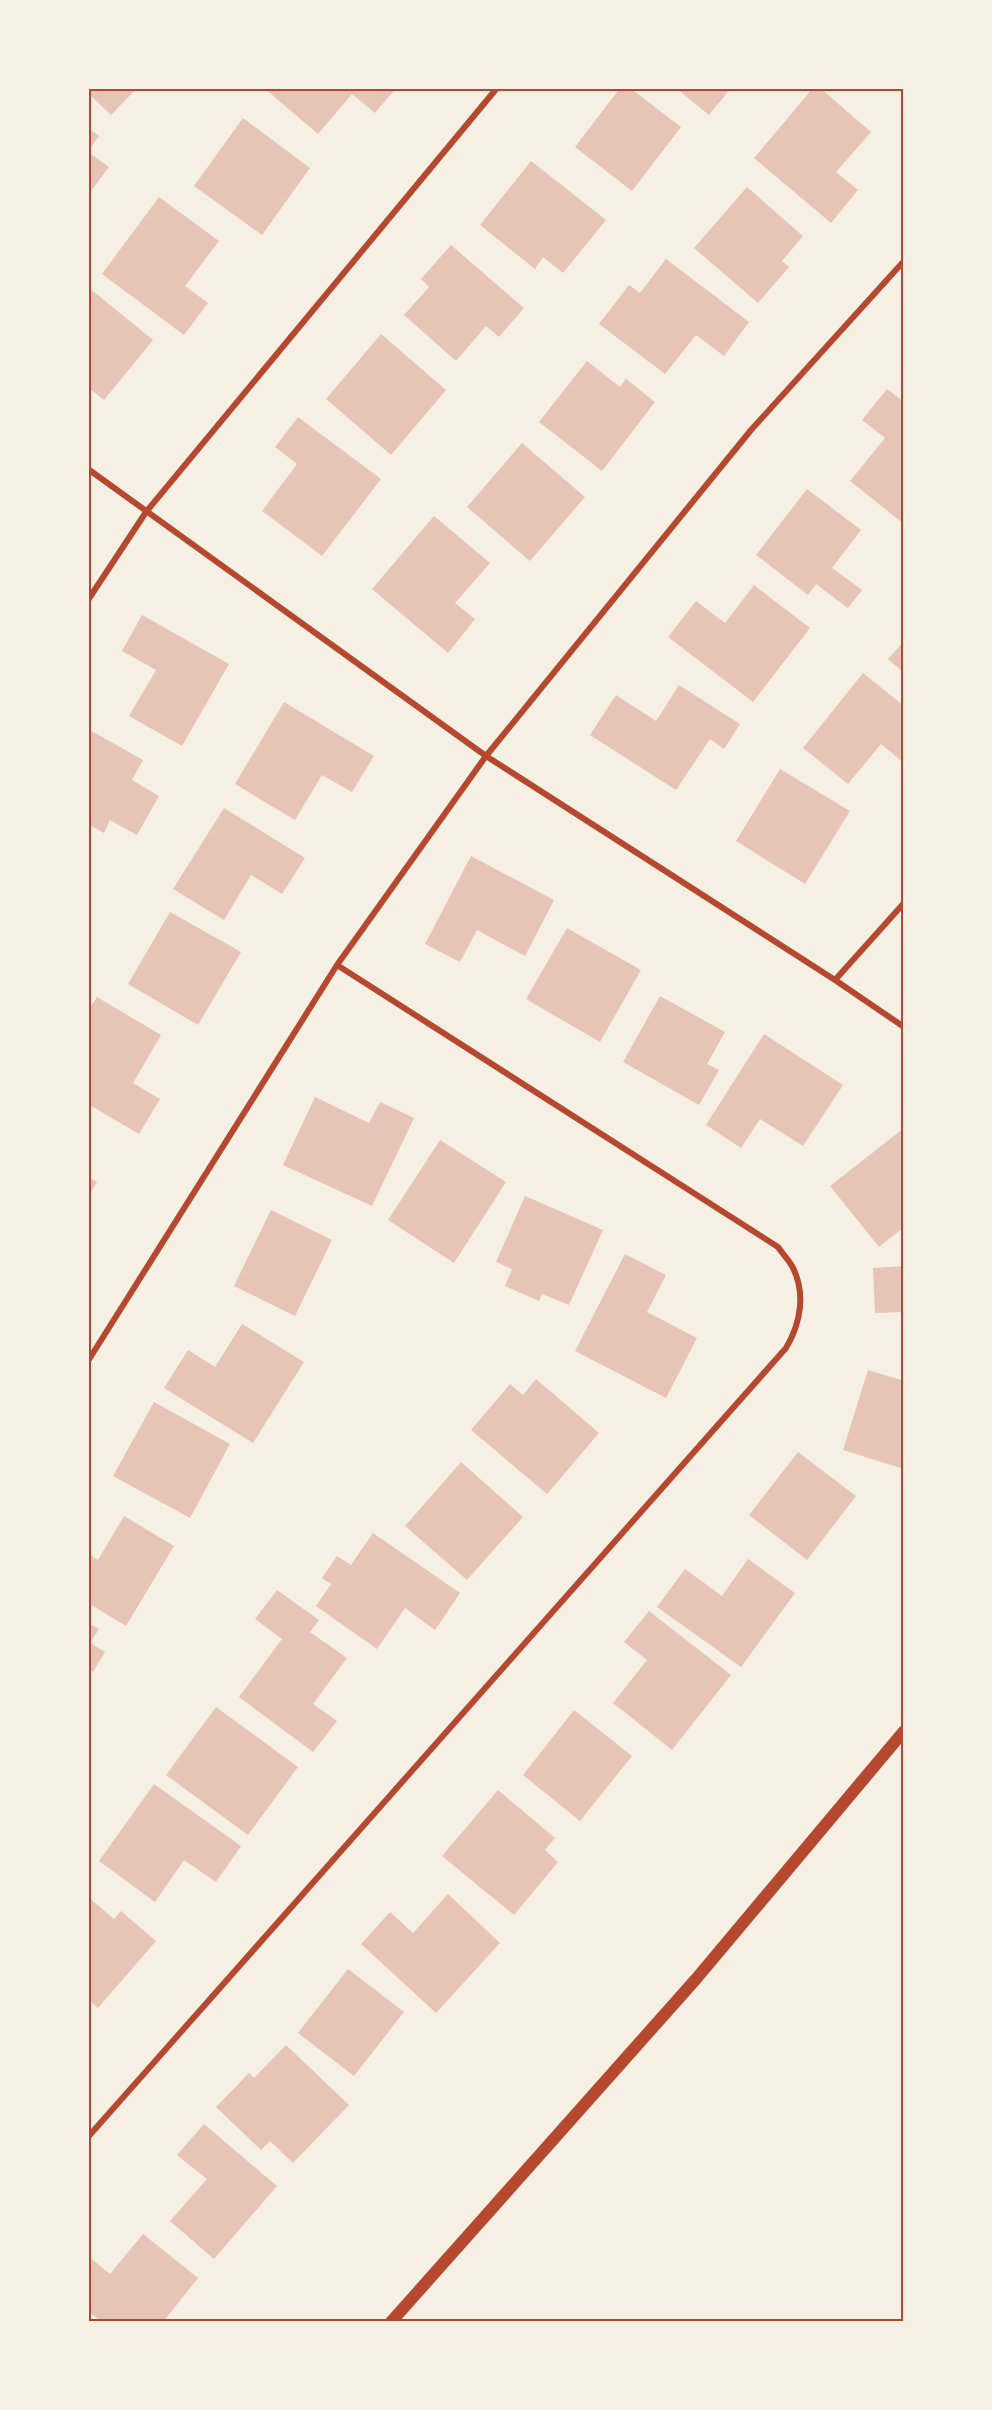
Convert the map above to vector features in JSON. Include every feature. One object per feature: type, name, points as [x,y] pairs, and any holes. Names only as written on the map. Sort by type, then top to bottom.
[{"type":"main road","points":[[391,2322],[696,1979],[903,1731]]},
{"type":"street","points":[[88,600],[146,512],[497,88]]},
{"type":"street","points":[[88,1362],[337,964],[486,756],[751,430],[903,261]]},
{"type":"street","points":[[88,469],[486,756],[835,980],[903,1027]]},
{"type":"street","points":[[835,980],[903,903]]},
{"type":"street","points":[[88,2137],[786,1348],[793,1335],[800,1312],[799,1289],[792,1266],[778,1247],[337,964]]},
{"type":"building","points":[[88,88],[137,88],[111,115],[88,93]]},
{"type":"building","points":[[264,88],[396,88],[375,113],[352,94],[318,134]]},
{"type":"building","points":[[620,88],[630,88],[681,127],[632,191],[575,147]]},
{"type":"building","points":[[676,88],[731,88],[709,115]]},
{"type":"building","points":[[813,88],[820,88],[871,132],[836,172],[858,190],[831,223],[754,158]]},
{"type":"building","points":[[243,118],[310,168],[262,235],[194,186]]},
{"type":"building","points":[[88,128],[99,136],[88,151]]},
{"type":"building","points":[[88,152],[109,167],[88,195]]},
{"type":"building","points":[[531,161],[606,220],[563,273],[543,257],[535,269],[480,225]]},
{"type":"building","points":[[747,187],[803,236],[782,261],[789,267],[758,303],[694,248]]},
{"type":"building","points":[[159,197],[219,241],[185,286],[208,303],[184,335],[102,274]]},
{"type":"building","points":[[451,245],[524,308],[499,337],[486,326],[456,361],[404,315],[429,287],[421,279]]},
{"type":"building","points":[[666,259],[749,322],[724,356],[696,335],[665,374],[599,324],[629,285],[640,293]]},
{"type":"building","points":[[88,287],[153,340],[104,400],[88,387]]},
{"type":"building","points":[[381,334],[446,390],[391,455],[326,399]]},
{"type":"building","points":[[587,361],[620,387],[626,379],[655,402],[602,471],[539,422]]},
{"type":"building","points":[[887,389],[904,402],[904,524],[850,481],[885,438],[862,420]]},
{"type":"building","points":[[298,417],[381,479],[322,556],[262,511],[297,464],[275,447]]},
{"type":"building","points":[[522,443],[585,497],[530,561],[467,507]]},
{"type":"building","points":[[807,489],[861,530],[832,568],[862,590],[848,608],[816,584],[808,595],[756,555]]},
{"type":"building","points":[[434,516],[490,563],[455,603],[475,619],[448,653],[372,589]]},
{"type":"building","points":[[754,585],[810,628],[753,702],[668,637],[696,601],[725,623]]},
{"type":"building","points":[[142,615],[229,664],[182,746],[129,716],[156,670],[122,651]]},
{"type":"building","points":[[904,641],[904,673],[888,659]]},
{"type":"building","points":[[863,673],[904,706],[904,763],[881,744],[848,784],[803,748]]},
{"type":"building","points":[[679,685],[740,724],[724,749],[710,739],[676,790],[590,735],[616,695],[656,721]]},
{"type":"building","points":[[284,702],[374,756],[352,792],[322,775],[295,820],[235,784]]},
{"type":"building","points":[[88,729],[143,760],[132,780],[159,796],[137,835],[110,820],[104,833],[88,824]]},
{"type":"building","points":[[780,769],[850,811],[805,884],[736,841]]},
{"type":"building","points":[[224,808],[305,858],[282,894],[251,875],[224,920],[173,889]]},
{"type":"building","points":[[471,856],[554,900],[525,956],[477,930],[460,962],[425,944]]},
{"type":"building","points":[[170,912],[241,952],[198,1025],[128,984]]},
{"type":"building","points":[[567,928],[641,970],[600,1042],[526,999]]},
{"type":"building","points":[[660,996],[725,1032],[707,1064],[719,1070],[699,1105],[623,1062]]},
{"type":"building","points":[[97,997],[161,1035],[133,1083],[160,1099],[139,1134],[88,1104],[88,1011]]},
{"type":"building","points":[[764,1034],[843,1085],[803,1146],[760,1119],[741,1148],[706,1125]]},
{"type":"building","points":[[315,1097],[369,1123],[380,1102],[414,1118],[372,1206],[283,1165]]},
{"type":"building","points":[[904,1128],[904,1227],[879,1247],[830,1186]]},
{"type":"building","points":[[440,1140],[506,1182],[454,1263],[388,1220]]},
{"type":"building","points":[[88,1177],[97,1182],[88,1197]]},
{"type":"building","points":[[525,1196],[603,1230],[569,1305],[542,1294],[539,1301],[505,1286],[512,1269],[496,1262]]},
{"type":"building","points":[[271,1210],[332,1240],[295,1316],[234,1286]]},
{"type":"building","points":[[625,1254],[666,1275],[647,1312],[697,1338],[666,1398],[575,1351]]},
{"type":"building","points":[[904,1266],[904,1312],[875,1313],[873,1268]]},
{"type":"building","points":[[242,1324],[304,1362],[253,1443],[164,1388],[188,1350],[215,1367]]},
{"type":"building","points":[[868,1370],[904,1381],[904,1469],[843,1450]]},
{"type":"building","points":[[536,1379],[599,1433],[547,1494],[471,1430],[510,1384],[523,1395]]},
{"type":"building","points":[[154,1402],[230,1444],[190,1518],[113,1476]]},
{"type":"building","points":[[798,1452],[856,1496],[807,1560],[749,1515]]},
{"type":"building","points":[[461,1462],[523,1517],[467,1580],[405,1526]]},
{"type":"building","points":[[124,1516],[174,1546],[126,1626],[88,1603],[88,1554],[98,1560]]},
{"type":"building","points":[[373,1533],[460,1593],[435,1630],[405,1608],[377,1649],[316,1606],[331,1584],[322,1578],[337,1556],[351,1565]]},
{"type":"building","points":[[748,1559],[795,1593],[741,1667],[657,1607],[685,1569],[722,1596]]},
{"type":"building","points":[[277,1590],[319,1620],[310,1632],[347,1658],[313,1704],[337,1721],[313,1752],[239,1697],[282,1639],[255,1619]]},
{"type":"building","points":[[649,1611],[731,1675],[672,1750],[613,1703],[647,1660],[624,1642]]},
{"type":"building","points":[[88,1623],[99,1629],[90,1643],[105,1652],[93,1672],[88,1669]]},
{"type":"building","points":[[216,1707],[298,1767],[248,1835],[166,1775]]},
{"type":"building","points":[[574,1710],[632,1756],[580,1821],[523,1775]]},
{"type":"building","points":[[154,1784],[241,1846],[216,1882],[184,1860],[155,1902],[99,1861]]},
{"type":"building","points":[[498,1790],[555,1838],[545,1850],[558,1862],[514,1915],[442,1856]]},
{"type":"building","points":[[448,1894],[500,1943],[436,2013],[361,1944],[390,1912],[413,1933]]},
{"type":"building","points":[[88,1897],[114,1919],[121,1911],[156,1941],[98,2008],[88,1999]]},
{"type":"building","points":[[348,1969],[404,2012],[354,2076],[298,2033]]},
{"type":"building","points":[[286,2045],[349,2105],[293,2163],[270,2141],[261,2150],[216,2107],[249,2073],[254,2078]]},
{"type":"building","points":[[204,2124],[277,2186],[214,2259],[170,2221],[207,2179],[177,2155]]},
{"type":"building","points":[[143,2234],[198,2278],[163,2322],[102,2322],[88,2311],[88,2256],[110,2274]]}]
